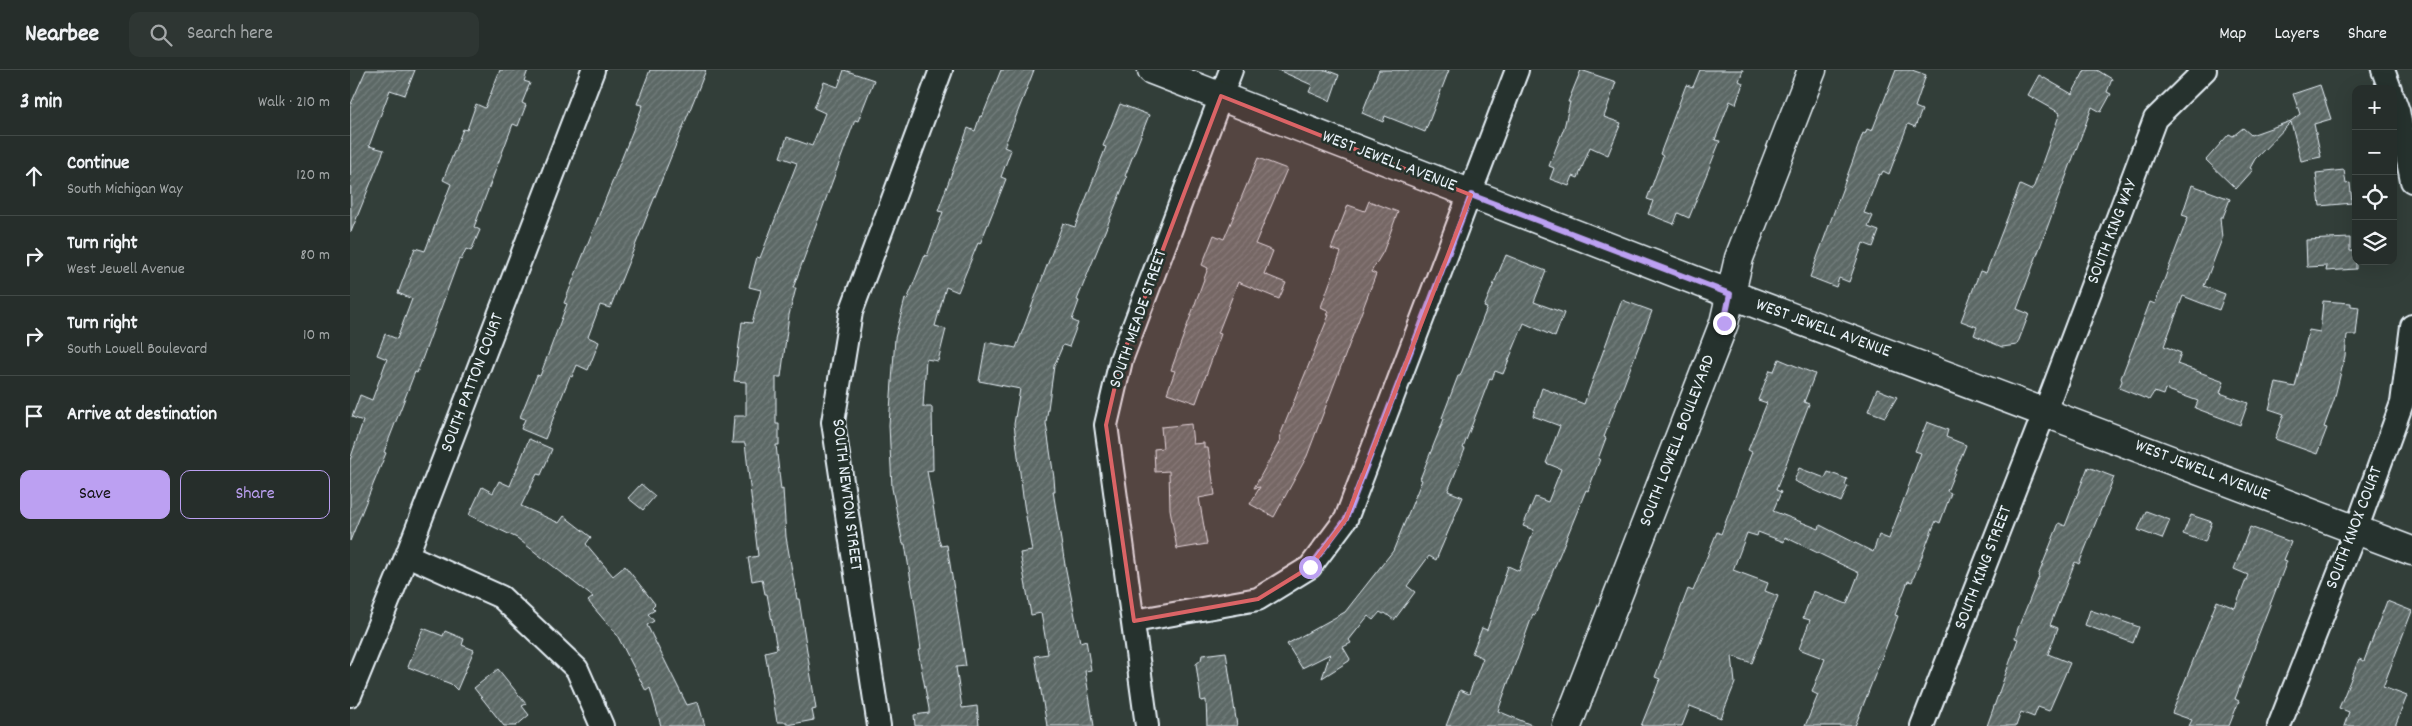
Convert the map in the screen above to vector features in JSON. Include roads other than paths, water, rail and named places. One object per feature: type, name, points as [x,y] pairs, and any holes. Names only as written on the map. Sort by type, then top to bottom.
[{"type":"main road","name":"WEST JEWELL AVENUE","points":[[1152,70],[1730,294],[2045,411],[2412,551]]},
{"type":"main road","name":"SOUTH LOWELL BOULEVARD","points":[[1567,726],[1724,323],[1739,258],[1812,70]]},
{"type":"street","name":"SOUTH PATTON COURT","points":[[350,695],[407,555],[593,70]]},
{"type":"street","name":"SOUTH NEWTON STREET","points":[[879,726],[833,422],[851,312],[941,70]]},
{"type":"street","name":"SOUTH MEADE STREET","points":[[1147,726],[1106,425],[1121,360],[1230,70]]},
{"type":"street","points":[[1134,621],[1258,598],[1310,567],[1346,519],[1471,195],[1517,70]]},
{"type":"street","name":"SOUTH KING WAY","points":[[2045,411],[2155,119],[2205,70]]},
{"type":"street","points":[[2383,70],[2389,85]]},
{"type":"street","points":[[2397,108],[2412,181]]},
{"type":"street","name":"SOUTH KNOX COURT","points":[[2279,726],[2356,530],[2402,403],[2412,326]]},
{"type":"street","name":"SOUTH KING STREET","points":[[1922,726],[2045,411]]},
{"type":"street","points":[[407,555],[501,597],[577,669],[602,726]]}]
